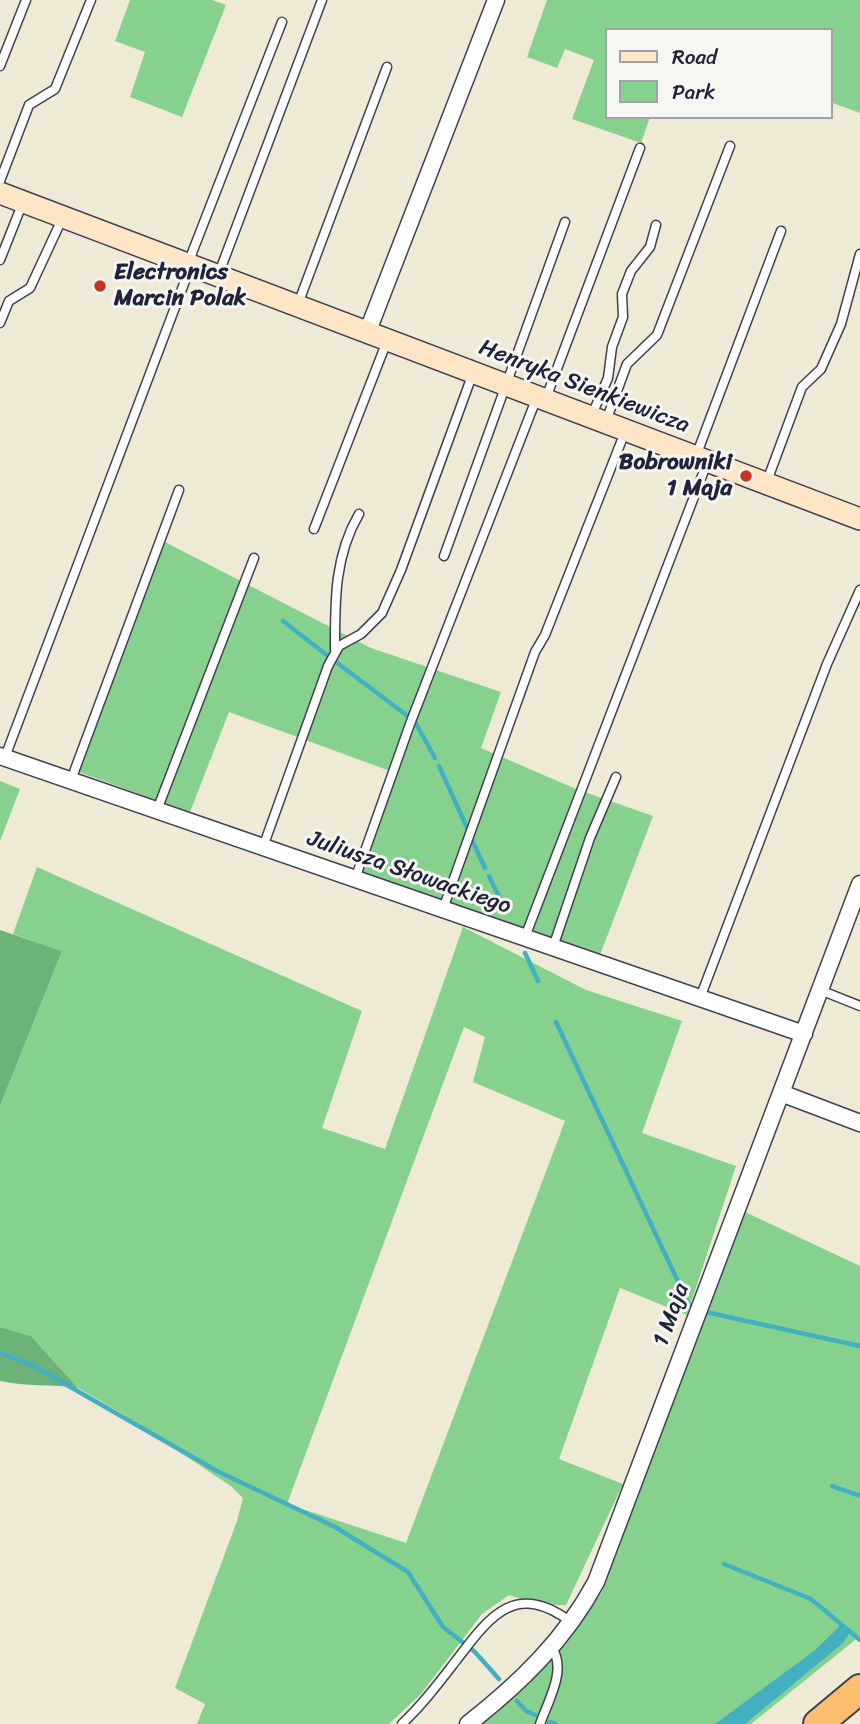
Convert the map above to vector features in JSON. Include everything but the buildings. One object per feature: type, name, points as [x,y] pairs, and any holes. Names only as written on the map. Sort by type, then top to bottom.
[{"type":"highway","points":[[818,1724],[860,1689]]},
{"type":"street","points":[[377,337],[496,0]]},
{"type":"street","name":"Henryka Sienkiewicza","points":[[0,193],[860,519]]},
{"type":"street","name":"Juliusza Słowackiego","points":[[2,757],[804,1034]]},
{"type":"street","name":"1 Maja","points":[[468,1724],[505,1695],[552,1648],[572,1623],[600,1570],[820,990],[857,901],[860,884]]},
{"type":"street","points":[[781,1093],[860,1123]]},
{"type":"lane","points":[[0,66],[26,0]]},
{"type":"lane","points":[[0,181],[29,105],[55,89],[92,0]]},
{"type":"lane","points":[[218,276],[322,0]]},
{"type":"lane","points":[[2,757],[240,124],[282,22]]},
{"type":"lane","points":[[297,306],[387,67]]},
{"type":"lane","points":[[598,420],[627,364],[657,335],[730,146]]},
{"type":"lane","points":[[355,878],[410,724],[640,148]]},
{"type":"lane","points":[[0,260],[23,202]]},
{"type":"lane","points":[[0,323],[9,301],[30,288],[63,217]]},
{"type":"lane","points":[[443,556],[508,386],[565,222]]},
{"type":"lane","points":[[598,420],[612,347],[623,317],[622,294],[631,271],[650,247],[656,225]]},
{"type":"lane","points":[[525,937],[702,459],[780,230]]},
{"type":"lane","points":[[766,484],[802,387],[821,369],[841,324],[860,254]]},
{"type":"lane","points":[[0,300],[5,310]]},
{"type":"lane","points":[[314,529],[377,337]]},
{"type":"lane","points":[[262,847],[335,653],[339,646],[361,634],[382,613],[401,570],[473,373]]},
{"type":"lane","points":[[443,909],[535,652],[545,635],[625,431]]},
{"type":"lane","points":[[71,780],[179,490]]},
{"type":"lane","points":[[335,653],[337,567],[348,533],[359,514]]},
{"type":"lane","points":[[157,810],[254,558]]},
{"type":"lane","points":[[700,998],[827,664],[860,590]]},
{"type":"lane","points":[[553,947],[616,777]]},
{"type":"lane","points":[[820,990],[860,1006]]},
{"type":"lane","points":[[402,1724],[418,1709],[481,1626],[502,1608],[523,1602],[556,1611],[572,1623]]},
{"type":"lane","points":[[540,1724],[558,1670],[558,1657],[552,1648]]},
{"type":"green space","points":[[130,0],[212,0],[226,5],[182,117],[130,97],[145,52],[115,41]]},
{"type":"green space","points":[[547,0],[860,0],[860,113],[832,103],[832,28],[604,28],[604,119],[649,119],[641,143],[572,119],[594,60],[565,49],[557,68],[527,57]]},
{"type":"green space","points":[[161,540],[371,648],[501,692],[481,748],[576,789],[653,816],[600,955],[356,870],[390,771],[229,712],[190,812],[73,770]]},
{"type":"green space","points":[[0,781],[20,789],[0,841]]},
{"type":"green space","points":[[37,867],[362,1011],[322,1128],[385,1149],[463,927],[586,990],[682,1021],[642,1133],[736,1166],[687,1315],[620,1288],[559,1459],[623,1484],[566,1605],[541,1605],[509,1595],[482,1614],[421,1694],[389,1724],[197,1724],[205,1704],[175,1688],[237,1521],[243,1498],[232,1487],[123,1414],[78,1388],[31,1336],[0,1327],[0,1106],[62,951],[13,934]],"holes":[[[464,1027],[485,1037],[473,1082],[565,1121],[406,1543],[287,1504]]]},
{"type":"green space","points":[[0,930],[62,951],[0,1106]]},
{"type":"green space","points":[[743,1211],[860,1266],[860,1636],[751,1724],[477,1724],[527,1684],[566,1644],[603,1590]]},
{"type":"green space","points":[[0,1327],[31,1336],[78,1388],[0,1381]]},
{"type":"water","points":[[842,1624],[851,1631],[843,1643],[745,1724],[715,1724],[814,1651]]},
{"type":"waterway","points":[[283,621],[328,656]]},
{"type":"waterway","points":[[336,662],[409,717]]},
{"type":"waterway","points":[[415,722],[435,758]]},
{"type":"waterway","points":[[439,766],[469,832]]},
{"type":"waterway","points":[[472,840],[485,868]]},
{"type":"waterway","points":[[489,876],[503,905]]},
{"type":"waterway","points":[[525,953],[538,981]]},
{"type":"waterway","points":[[556,1022],[689,1305]]},
{"type":"waterway","points":[[710,1313],[860,1346]]},
{"type":"waterway","points":[[0,1353],[32,1365],[217,1471],[335,1527],[408,1572],[443,1627],[475,1652],[499,1679]]},
{"type":"waterway","points":[[832,1486],[860,1496]]},
{"type":"waterway","points":[[724,1564],[811,1599],[860,1640]]},
{"type":"waterway","points":[[517,1701],[526,1711],[535,1715]]},
{"type":"waterway","points":[[549,1722],[556,1724]]},
{"type":"place","name":"Electronics Marcin Polak","points":[[100,286]]},
{"type":"place","name":"Bobrowniki 1 Maja","points":[[746,476]]}]
